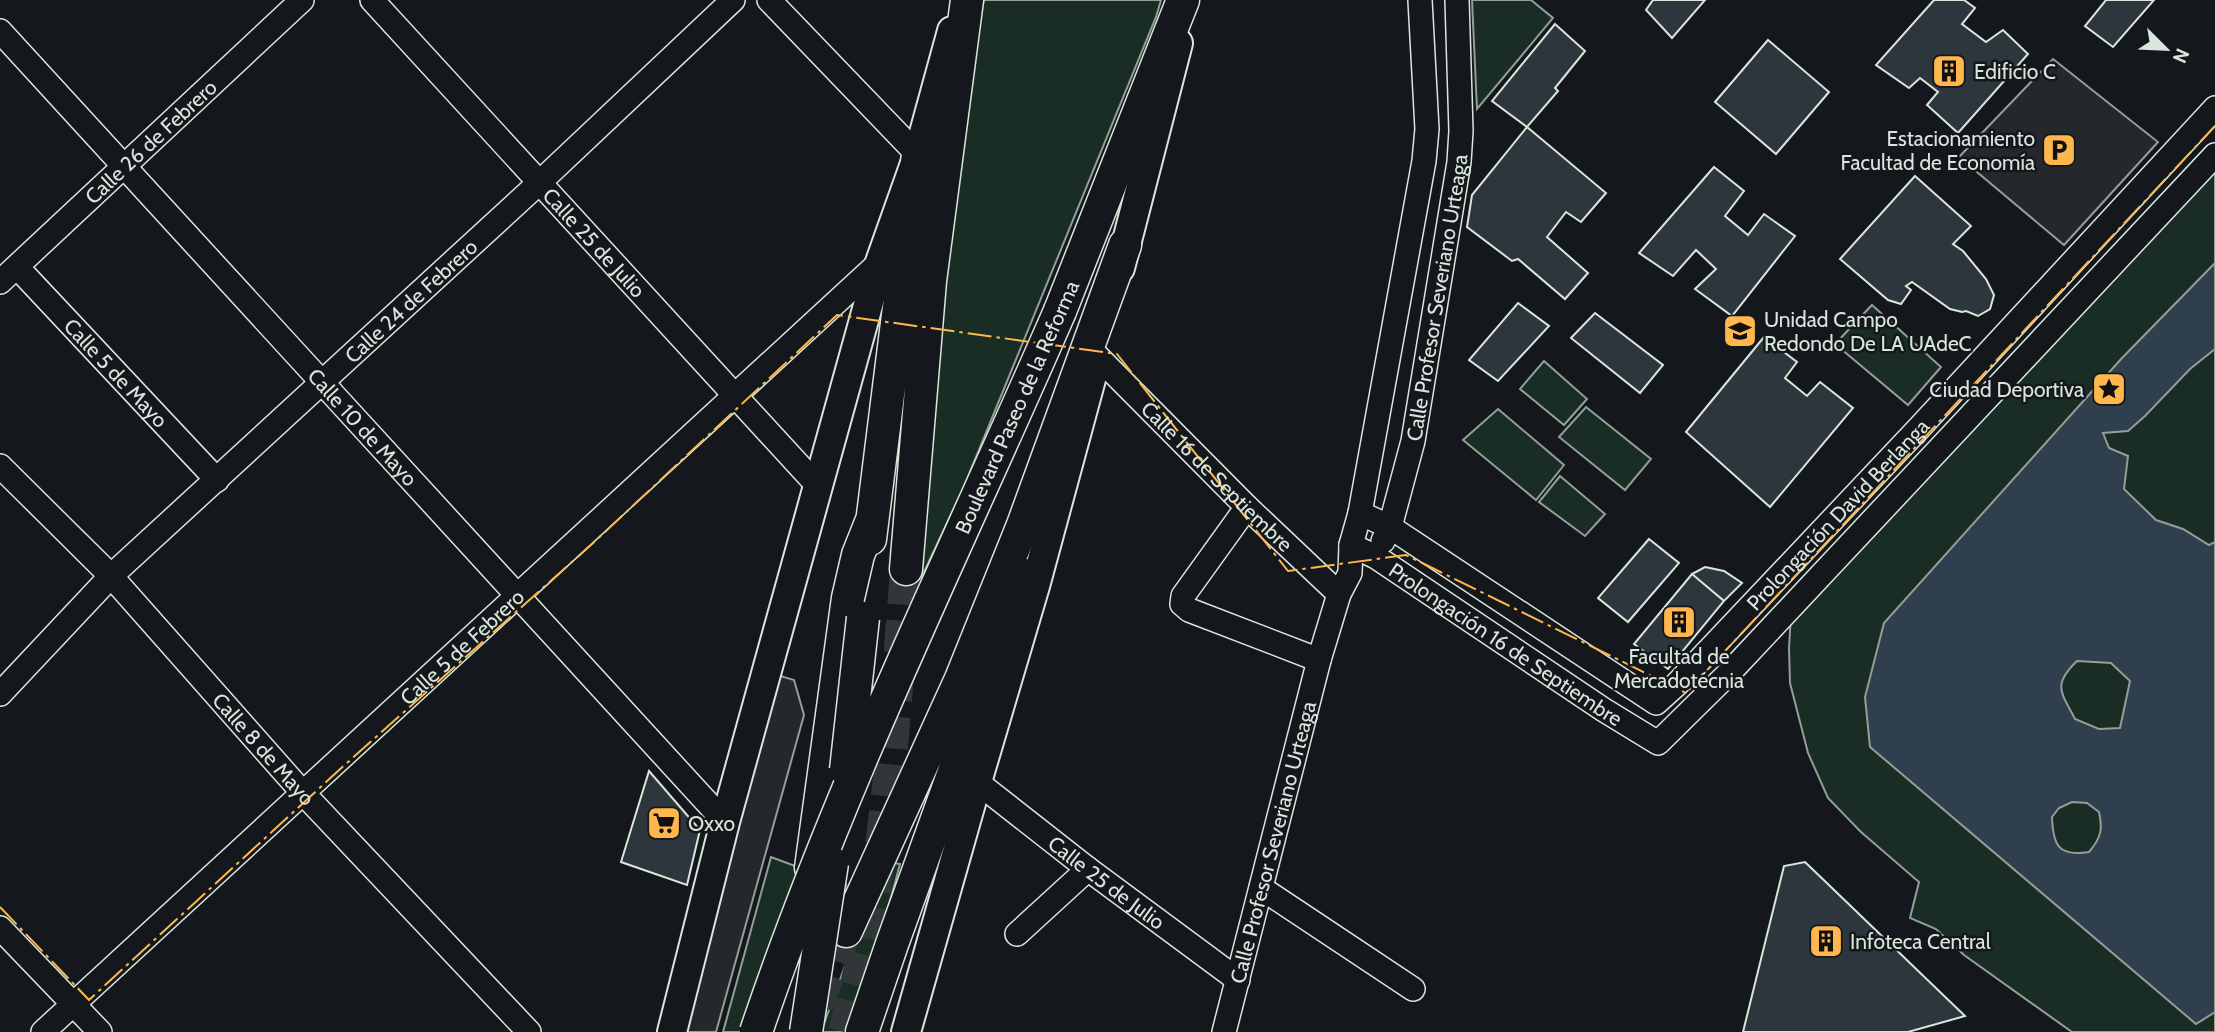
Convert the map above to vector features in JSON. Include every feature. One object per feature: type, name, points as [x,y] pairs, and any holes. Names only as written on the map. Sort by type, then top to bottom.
[{"type":"highway","points":[[906,569],[930,281],[967,0]]},
{"type":"highway","name":"Boulevard Paseo de la Reforma","points":[[756,1032],[832,827],[1060,311],[1185,0]]},
{"type":"highway","points":[[806,1032],[853,718],[872,520],[918,155]]},
{"type":"highway","points":[[846,931],[961,679],[1023,525],[1125,245]]},
{"type":"highway","points":[[862,1032],[1072,446]]},
{"type":"highway","points":[[789,1032],[852,575],[872,520]]},
{"type":"main road","points":[[672,1032],[725,822],[880,262],[918,155],[961,0]]},
{"type":"main road","name":"Boulevard Paseo de la Reforma","points":[[910,1029],[976,782],[1035,586],[1097,356],[1178,44],[1185,0]]},
{"type":"street","name":"Calle 26 de Febrero","points":[[8,275],[302,0]]},
{"type":"street","name":"Calle 25 de Julio","points":[[372,0],[818,486]]},
{"type":"street","name":"Calle 24 de Febrero","points":[[0,694],[111,576],[540,182],[733,0]]},
{"type":"street","points":[[769,0],[918,155]]},
{"type":"street","name":"Calle Profesor Severiano Urteaga","points":[[1224,1032],[1319,660],[1339,594],[1350,573],[1351,545],[1360,513],[1424,160],[1427,129],[1420,0]]},
{"type":"street","name":"Calle Profesor Severiano Urteaga","points":[[1376,557],[1390,527],[1413,441],[1455,186],[1461,131],[1457,0]]},
{"type":"street","name":"Calle 10 de Mayo","points":[[0,31],[725,822]]},
{"type":"street","name":"Prolongación David Berlanga","points":[[1656,703],[1919,428],[2215,108]]},
{"type":"street","points":[[1427,129],[1461,131]]},
{"type":"street","name":"Prolongación David Berlanga","points":[[1658,743],[1741,660],[2215,155]]},
{"type":"street","name":"Calle 5 de Febrero","points":[[43,1032],[880,262]]},
{"type":"street","name":"Calle 5 de Mayo","points":[[8,275],[217,480]]},
{"type":"street","name":"Calle 16 de Septiembre","points":[[1097,356],[1247,507],[1339,594]]},
{"type":"street","name":"Calle 8 de Mayo","points":[[2,473],[111,576],[303,793],[529,1032]]},
{"type":"street","points":[[1247,507],[1183,596],[1182,604],[1189,610],[1319,660]]},
{"type":"street","name":"Prolongación 16 de Septiembre","points":[[1360,513],[1390,527],[1656,703]]},
{"type":"street","name":"Prolongación 16 de Septiembre","points":[[1351,545],[1376,557],[1604,710],[1658,743]]},
{"type":"street","points":[[1350,573],[1376,557]]},
{"type":"street","name":"Calle 25 de Julio","points":[[976,782],[1238,980]]},
{"type":"street","points":[[1017,934],[1088,869]]},
{"type":"street","points":[[1261,888],[1413,989]]},
{"type":"street","points":[[0,928],[100,1032]]},
{"type":"green space","points":[[984,0],[1161,0],[963,489],[909,604],[934,284],[970,51]]},
{"type":"green space","points":[[1472,0],[1531,0],[1553,18],[1477,109]]},
{"type":"green space","name":"Ciudad Deportiva","points":[[2215,164],[2215,1032],[2072,1032],[1964,955],[1936,929],[1910,918],[1919,882],[1861,832],[1828,798],[1808,753],[1790,683],[1791,615]]},
{"type":"green space","points":[[1872,305],[1941,367],[1908,405],[1835,344]]},
{"type":"green space","points":[[1544,361],[1587,399],[1564,425],[1520,389]]},
{"type":"green space","points":[[1586,407],[1651,459],[1625,490],[1559,437]]},
{"type":"green space","points":[[1498,409],[1564,465],[1536,500],[1463,440]]},
{"type":"green space","points":[[1560,476],[1605,514],[1585,536],[1539,502]]},
{"type":"green space","points":[[771,857],[846,885],[793,1032],[723,1032]]},
{"type":"green space","points":[[887,862],[900,864],[865,994],[851,1032],[821,1032],[846,963]]},
{"type":"shaded area","name":"Estacionamiento Facultad de Economía","points":[[2053,59],[2158,142],[2064,245],[1959,157]]},
{"type":"shaded area","points":[[767,672],[794,680],[804,715],[716,1032],[673,1032]]},
{"type":"water","points":[[2215,263],[2215,349],[2190,369],[2128,431],[2103,433],[2109,448],[2128,456],[2124,489],[2156,520],[2183,529],[2209,545],[2215,542],[2215,1012],[2196,1024],[1870,747],[1865,697],[1884,623],[2122,358]],"holes":[[[2077,661],[2111,663],[2130,681],[2120,728],[2099,729],[2075,719],[2061,689],[2064,676]],[[2072,802],[2087,803],[2099,812],[2100,833],[2089,852],[2070,853],[2064,851],[2056,842],[2052,817],[2059,808]]]},
{"type":"building","points":[[1653,0],[1705,0],[1672,38],[1646,10]]},
{"type":"building","name":"Edificio C","points":[[1934,0],[1964,0],[1975,8],[1962,24],[1986,42],[2003,30],[2028,54],[1958,133],[1927,105],[1938,92],[1920,78],[1909,88],[1876,65]]},
{"type":"building","points":[[2106,0],[2154,0],[2113,47],[2085,26]]},
{"type":"building","points":[[1555,24],[1585,51],[1555,88],[1558,91],[1527,127],[1492,101]]},
{"type":"building","points":[[1768,40],[1829,92],[1776,154],[1715,102]]},
{"type":"building","points":[[1527,127],[1606,193],[1581,222],[1566,212],[1547,237],[1588,273],[1565,299],[1518,259],[1512,261],[1467,227],[1472,195]]},
{"type":"building","points":[[1714,167],[1744,191],[1725,216],[1748,235],[1764,214],[1795,236],[1732,316],[1695,289],[1716,269],[1696,250],[1673,276],[1639,253]]},
{"type":"building","points":[[1915,176],[1971,226],[1953,244],[1963,251],[1986,279],[1994,295],[1990,309],[1978,316],[1950,309],[1912,282],[1906,286],[1911,290],[1901,304],[1888,300],[1840,259]]},
{"type":"building","points":[[1518,303],[1549,326],[1498,381],[1469,360]]},
{"type":"building","points":[[1595,313],[1663,365],[1640,393],[1571,338]]},
{"type":"building","points":[[1764,337],[1797,362],[1785,378],[1807,396],[1820,382],[1853,408],[1770,507],[1686,432]]},
{"type":"building","name":"Facultad de Mercadotécnia","points":[[1649,539],[1679,563],[1628,622],[1598,598]]},
{"type":"building","points":[[1705,567],[1724,571],[1742,583],[1724,601],[1692,574]]},
{"type":"building","name":"Facultad de Mercadotécnia","points":[[1692,574],[1724,601],[1668,669],[1634,644]]},
{"type":"building","name":"Oxxo","points":[[649,771],[700,830],[687,885],[621,862]]},
{"type":"building","name":"Infoteca Central","points":[[1805,862],[1965,1016],[1908,1032],[1743,1032],[1784,866]]},
{"type":"tunnel","points":[[844,1032],[870,918],[879,860],[892,744],[906,569]]},
{"type":"tunnel","points":[[817,1005],[846,931]]},
{"type":"power","points":[[0,907],[89,1000],[338,771],[592,544],[837,315],[1117,354],[1288,571],[1406,555],[1686,693],[2215,126]]},
{"type":"place","name":"Edificio C","points":[[1949,71]]},
{"type":"place","name":"Estacionamiento Facultad de Economía","points":[[2059,150]]},
{"type":"place","name":"Unidad Campo Redondo De LA UAdeC","points":[[1740,331]]},
{"type":"place","name":"Ciudad Deportiva","points":[[2109,389]]},
{"type":"place","name":"Facultad de Mercadotécnia","points":[[1679,622]]},
{"type":"place","name":"Oxxo","points":[[664,823]]},
{"type":"place","name":"Infoteca Central","points":[[1826,941]]}]
